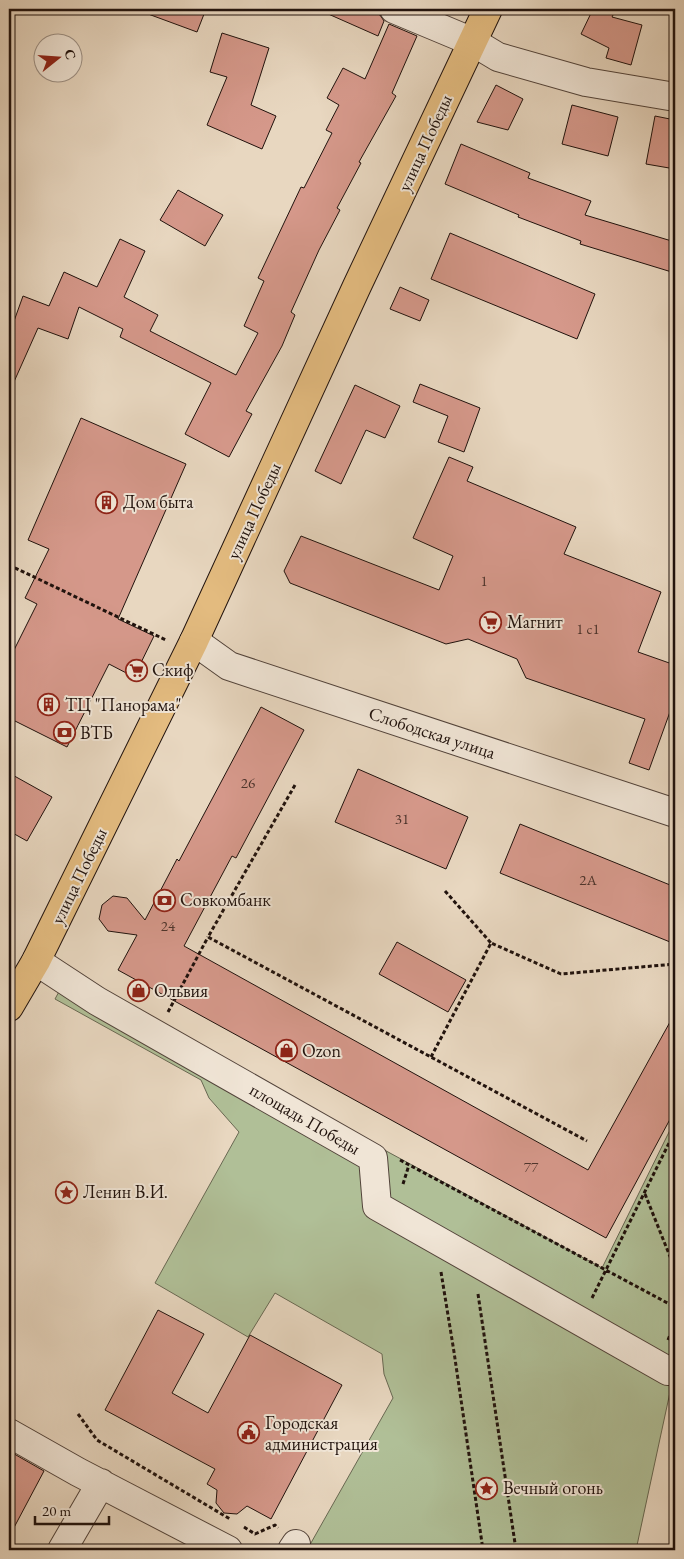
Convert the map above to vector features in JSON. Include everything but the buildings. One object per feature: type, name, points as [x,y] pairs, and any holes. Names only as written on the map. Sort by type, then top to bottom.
[{"type":"main road","name":"улица Победы","points":[[9,1007],[36,961],[192,646],[357,286],[488,9]]},
{"type":"street","points":[[394,9],[473,42],[498,57],[586,82],[675,97]]},
{"type":"street","name":"Слободская улица","points":[[192,646],[229,666],[675,813]]},
{"type":"street","name":"площадь Победы","points":[[36,961],[97,1001],[373,1158],[376,1206],[668,1371]]},
{"type":"street","points":[[9,1433],[228,1550]]},
{"type":"street","points":[[62,1550],[101,1483]]},
{"type":"path","points":[[9,565],[192,646]]},
{"type":"path","points":[[165,1016],[295,785]]},
{"type":"path","points":[[445,891],[491,943],[561,974],[675,964]]},
{"type":"path","points":[[208,937],[587,1141]]},
{"type":"path","points":[[431,1057],[491,943]]},
{"type":"path","points":[[675,1131],[608,1270],[675,1307]]},
{"type":"path","points":[[644,1194],[675,1270]]},
{"type":"path","points":[[435,1239],[454,1352],[483,1550]]},
{"type":"path","points":[[473,1261],[516,1550]]},
{"type":"path","points":[[78,1414],[96,1440],[254,1534],[275,1525],[294,1547]]},
{"type":"green space","points":[[80,985],[602,1268],[673,1124],[675,1125],[675,1369],[636,1550],[307,1550],[393,1398],[384,1374],[382,1354],[275,1293],[248,1337],[155,1283],[239,1132],[209,1098],[201,1080],[55,999],[61,988]]},
{"type":"place","name":"Дом быта","points":[[107,502]]},
{"type":"place","name":"Магнит","points":[[491,622]]},
{"type":"place","name":"Скиф","points":[[136,670]]},
{"type":"place","name":"ТЦ \"Панорама\"","points":[[49,705]]},
{"type":"place","name":"ВТБ","points":[[64,733]]},
{"type":"place","name":"Совкомбанк","points":[[164,900]]},
{"type":"place","name":"Ольвия","points":[[138,991]]},
{"type":"place","name":"Ozon","points":[[286,1051]]},
{"type":"place","name":"Ленин В.И.","points":[[67,1192]]},
{"type":"place","name":"Городская администрация","points":[[249,1433]]},
{"type":"place","name":"Вечный огонь","points":[[487,1488]]}]
